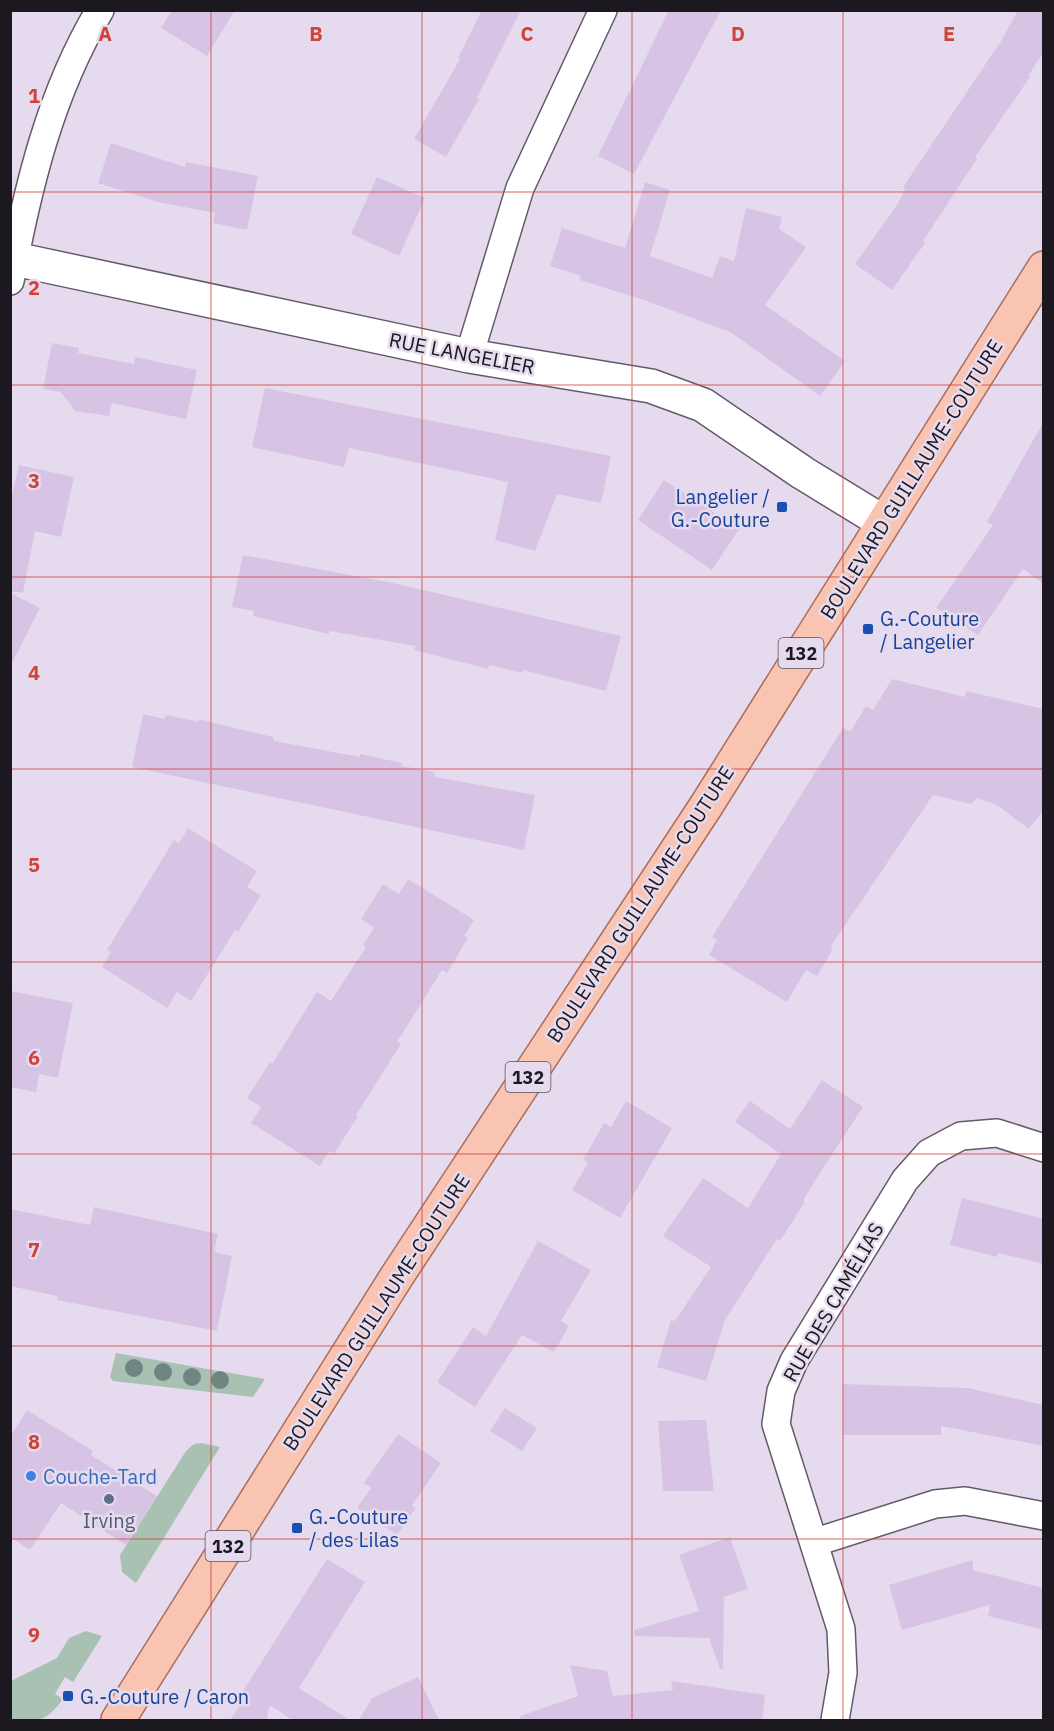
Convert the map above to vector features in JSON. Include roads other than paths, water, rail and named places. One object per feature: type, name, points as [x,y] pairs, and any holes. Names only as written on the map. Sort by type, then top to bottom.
[{"type":"main road","name":"BOULEVARD GUILLAUME-COUTURE","points":[[118,1720],[397,1276],[706,806],[1044,268]]},
{"type":"street","points":[[12,266],[32,177],[51,115],[87,32],[100,10]]},
{"type":"street","points":[[469,356],[520,188],[603,10]]},
{"type":"street","name":"RUE LANGELIER","points":[[12,266],[469,356],[651,386],[703,405],[803,473],[883,522]]},
{"type":"street","name":"RUE DES CAMÉLIAS","points":[[836,1720],[843,1673],[841,1629],[816,1542],[776,1424],[782,1391],[794,1362],[905,1180],[929,1153],[961,1136],[997,1133],[1044,1148]]},
{"type":"street","points":[[816,1542],[935,1504],[965,1501],[1044,1516]]},
{"type":"place","name":"Langelier / G.-Couture","points":[[782,507]]},
{"type":"place","name":"G.-Couture / Langelier","points":[[868,629]]},
{"type":"place","name":"Couche-Tard","points":[[31,1476]]},
{"type":"place","name":"Irving","points":[[109,1499]]},
{"type":"place","name":"G.-Couture / des Lilas","points":[[297,1528]]},
{"type":"place","name":"G.-Couture / Caron","points":[[68,1696]]}]
